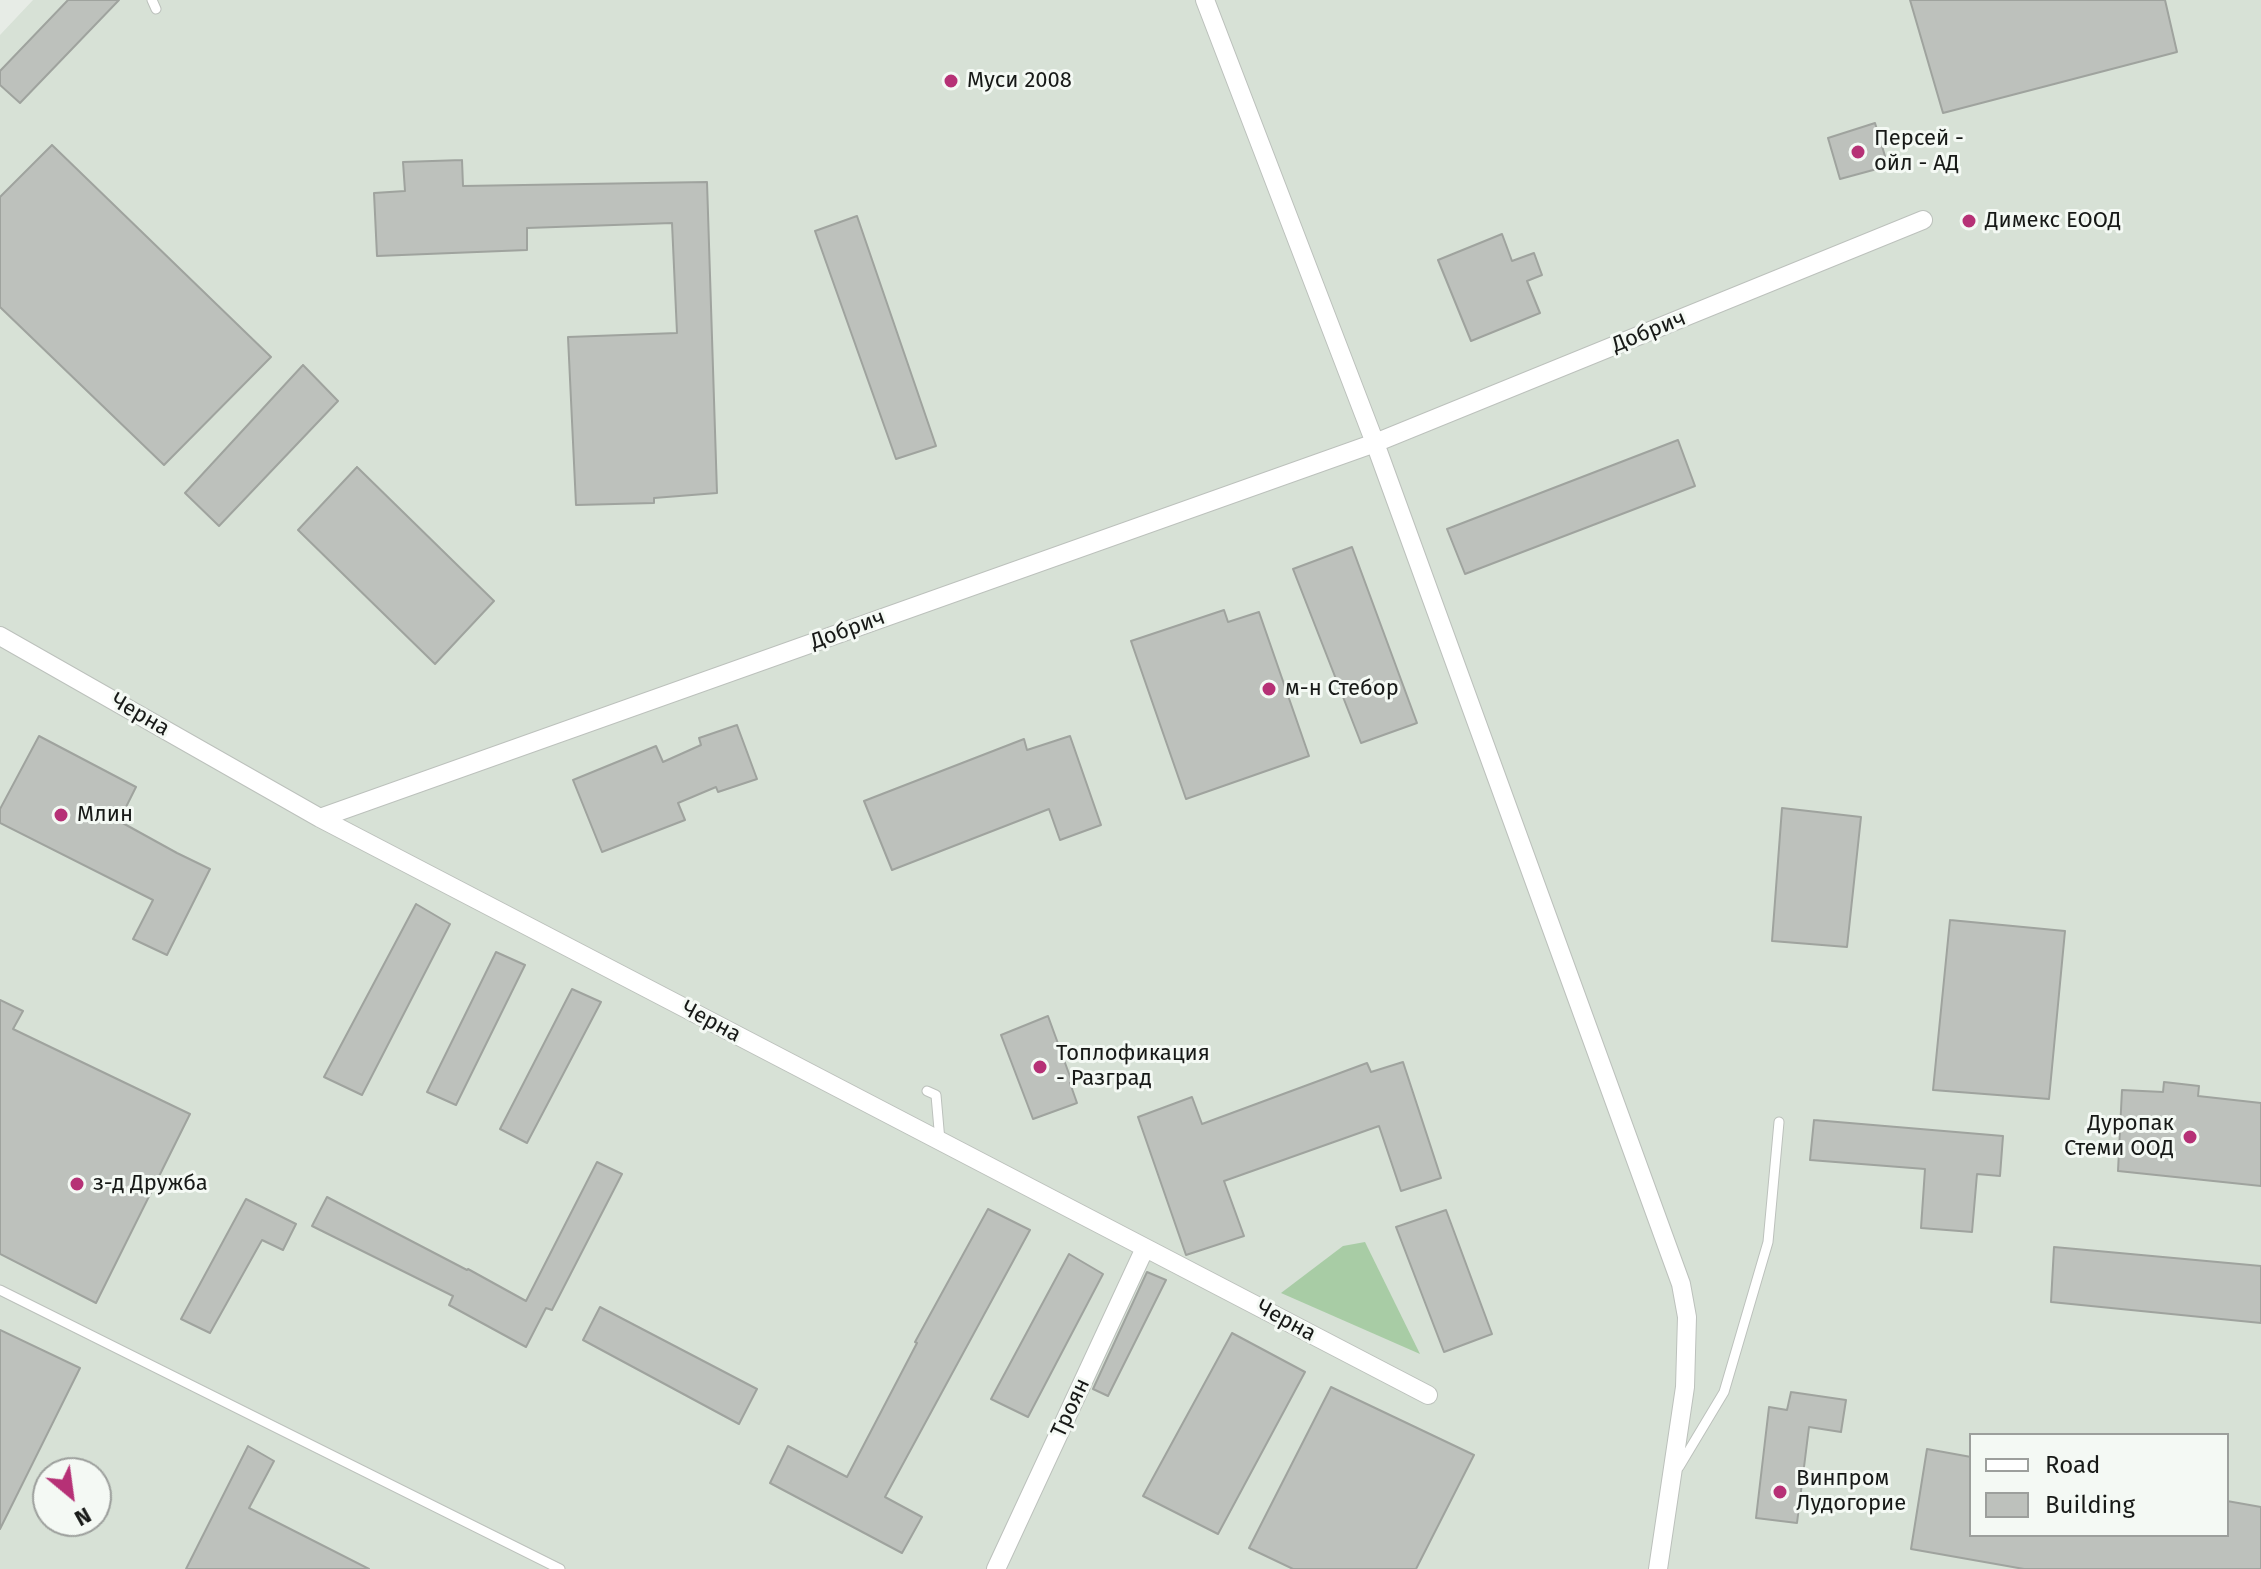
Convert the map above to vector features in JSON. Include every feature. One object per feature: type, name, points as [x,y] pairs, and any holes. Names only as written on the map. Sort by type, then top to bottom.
[{"type":"street","points":[[1205,0],[1375,443],[1681,1284],[1687,1317],[1685,1387],[1658,1569]]},
{"type":"street","name":"Добрич","points":[[320,818],[1375,443],[1923,220]]},
{"type":"street","name":"Черна","points":[[0,636],[320,818],[1428,1395]]},
{"type":"street","name":"Троян","points":[[996,1569],[1145,1248]]},
{"type":"lane","points":[[927,1091],[936,1095],[940,1141]]},
{"type":"lane","points":[[1673,1477],[1724,1392],[1768,1242],[1779,1122]]},
{"type":"lane","points":[[0,1290],[560,1569]]},
{"type":"shaded area","points":[[33,0],[2261,0],[2261,1569],[0,1569],[0,35]]},
{"type":"green space","points":[[1365,1242],[1420,1354],[1281,1293],[1343,1246]]},
{"type":"building","points":[[68,0],[119,0],[20,103],[0,85],[0,71]]},
{"type":"building","points":[[1910,0],[2165,0],[2177,52],[1943,113]]},
{"type":"building","name":"Персей - ойл - АД","points":[[1875,123],[1888,166],[1840,179],[1828,138]]},
{"type":"building","points":[[52,145],[271,357],[164,465],[0,307],[0,197]]},
{"type":"building","points":[[462,160],[463,186],[707,182],[717,493],[654,498],[654,503],[576,505],[568,337],[677,333],[672,223],[527,228],[527,250],[377,256],[374,193],[405,191],[403,162]]},
{"type":"building","points":[[857,216],[936,446],[896,459],[815,231]]},
{"type":"building","points":[[1502,234],[1512,261],[1534,253],[1542,275],[1527,281],[1540,313],[1471,341],[1438,260]]},
{"type":"building","points":[[303,365],[338,401],[219,526],[185,493]]},
{"type":"building","points":[[1678,440],[1695,486],[1465,574],[1447,529]]},
{"type":"building","points":[[357,467],[494,601],[435,664],[298,530]]},
{"type":"building","points":[[1352,547],[1417,723],[1361,743],[1293,569]]},
{"type":"building","points":[[1224,610],[1228,622],[1259,612],[1309,756],[1186,799],[1131,641]]},
{"type":"building","points":[[737,725],[757,779],[718,792],[716,787],[678,803],[685,820],[602,852],[573,780],[656,746],[663,762],[701,745],[699,738]]},
{"type":"building","name":"Млин","points":[[39,736],[136,787],[119,821],[210,869],[167,955],[133,939],[153,900],[0,823],[0,809]]},
{"type":"building","points":[[1070,736],[1101,825],[1060,840],[1049,809],[892,870],[864,801],[1024,739],[1027,750]]},
{"type":"building","points":[[1782,808],[1861,817],[1847,947],[1772,941]]},
{"type":"building","points":[[416,904],[450,924],[362,1095],[324,1077]]},
{"type":"building","points":[[1950,920],[2065,931],[2049,1099],[1933,1090]]},
{"type":"building","points":[[496,952],[525,965],[456,1105],[427,1092]]},
{"type":"building","points":[[572,989],[601,1002],[527,1143],[500,1129]]},
{"type":"building","name":"з-д Дружба","points":[[0,1000],[23,1011],[13,1029],[190,1114],[96,1303],[0,1254]]},
{"type":"building","name":"Топлофикация - Разград","points":[[1048,1016],[1077,1103],[1033,1119],[1001,1035]]},
{"type":"building","points":[[1403,1062],[1441,1178],[1401,1191],[1379,1126],[1224,1181],[1244,1236],[1186,1255],[1138,1117],[1192,1097],[1202,1124],[1367,1063],[1371,1072]]},
{"type":"building","name":"Дуропак Стеми ООД","points":[[2164,1082],[2199,1086],[2198,1096],[2261,1103],[2261,1186],[2118,1171],[2122,1090],[2163,1092]]},
{"type":"building","points":[[1814,1120],[2003,1136],[2000,1176],[1977,1174],[1972,1232],[1921,1228],[1925,1169],[1810,1160]]},
{"type":"building","points":[[597,1162],[622,1174],[552,1310],[546,1308],[526,1347],[449,1305],[453,1296],[312,1226],[327,1197],[526,1301]]},
{"type":"building","points":[[246,1199],[296,1224],[283,1250],[262,1240],[210,1333],[181,1319]]},
{"type":"building","points":[[988,1209],[1030,1230],[885,1497],[922,1517],[902,1553],[770,1483],[788,1446],[847,1477],[915,1342]]},
{"type":"building","points":[[1446,1210],[1492,1334],[1444,1352],[1396,1227]]},
{"type":"building","points":[[2054,1247],[2261,1266],[2261,1323],[2051,1302]]},
{"type":"building","points":[[1069,1254],[1103,1274],[1028,1417],[991,1399]]},
{"type":"building","points":[[1147,1272],[1166,1280],[1108,1396],[1093,1389]]},
{"type":"building","points":[[600,1307],[757,1389],[739,1424],[583,1340]]},
{"type":"building","points":[[0,1330],[80,1368],[36,1457],[32,1457],[32,1465],[0,1529]]},
{"type":"building","points":[[1232,1333],[1305,1372],[1218,1534],[1143,1496]]},
{"type":"building","points":[[1331,1387],[1474,1455],[1416,1569],[1293,1569],[1249,1548]]},
{"type":"building","points":[[1791,1392],[1846,1400],[1841,1432],[1809,1427],[1797,1523],[1756,1518],[1769,1407],[1787,1410]]},
{"type":"building","points":[[248,1446],[274,1461],[249,1508],[369,1569],[186,1569]]},
{"type":"building","points":[[1927,1449],[1969,1457],[1969,1537],[2229,1537],[2229,1501],[2261,1507],[2261,1569],[2024,1569],[1911,1549]]},
{"type":"place","name":"Муси 2008","points":[[951,81]]},
{"type":"place","name":"Персей - ойл - АД","points":[[1858,152]]},
{"type":"place","name":"Димекс ЕООД","points":[[1969,221]]},
{"type":"place","name":"м-н Стебор","points":[[1269,689]]},
{"type":"place","name":"Млин","points":[[61,815]]},
{"type":"place","name":"Топлофикация - Разград","points":[[1040,1067]]},
{"type":"place","name":"Дуропак Стеми ООД","points":[[2190,1137]]},
{"type":"place","name":"з-д Дружба","points":[[77,1184]]},
{"type":"place","name":"Винпром Лудогорие","points":[[1780,1492]]}]
